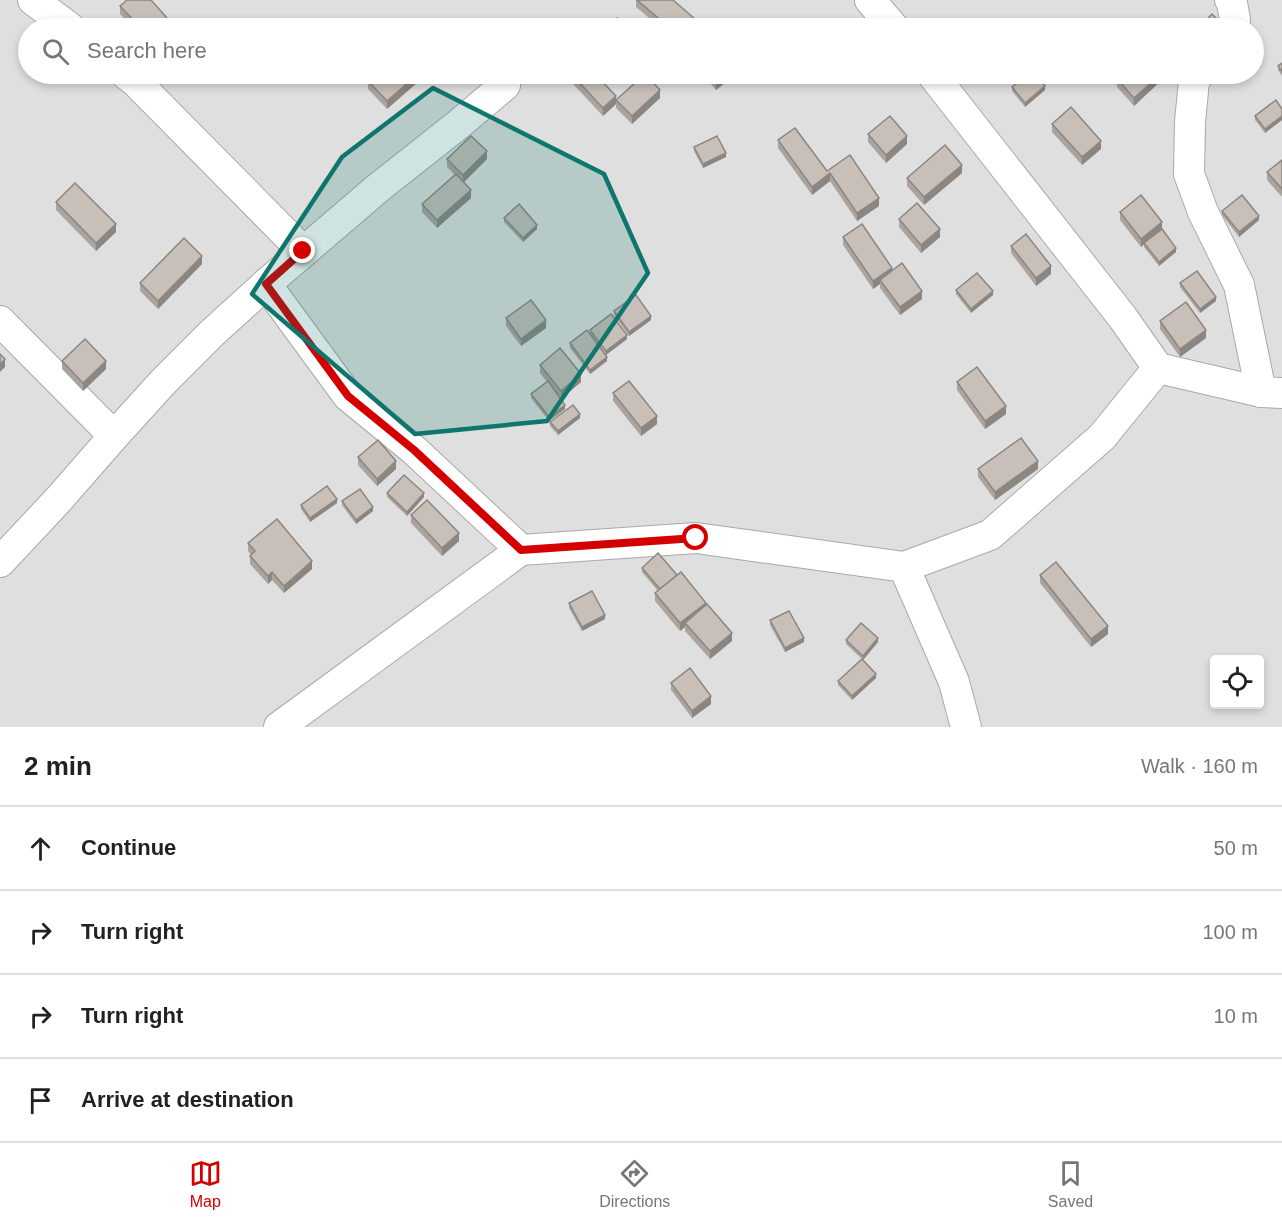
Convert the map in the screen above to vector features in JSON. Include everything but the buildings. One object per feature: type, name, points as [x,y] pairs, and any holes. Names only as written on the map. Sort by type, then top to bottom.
[{"type":"street","points":[[33,0],[57,18]]},
{"type":"street","points":[[870,0],[885,18]]},
{"type":"street","points":[[1230,0],[1235,18]]},
{"type":"street","points":[[138,84],[303,251]]},
{"type":"street","points":[[940,84],[1123,318],[1158,368],[1271,392],[1239,285],[1203,212],[1189,174],[1194,84]]},
{"type":"street","points":[[0,562],[114,436],[212,333],[303,251],[505,85]]},
{"type":"street","points":[[266,284],[348,396],[414,450],[521,550]]},
{"type":"street","points":[[0,321],[114,436]]},
{"type":"street","points":[[279,727],[521,550],[696,538],[904,567],[990,536],[1102,437],[1158,368]]},
{"type":"street","points":[[904,567],[954,682],[966,727]]},
{"type":"highlighted area","points":[[433,88],[604,174],[648,273],[547,421],[415,434],[252,294],[342,157]]},
{"type":"shaded area","points":[[0,0],[1282,0],[1282,727],[0,727]]},
{"type":"route","points":[[303,251],[266,284],[348,396],[414,450],[521,550],[696,538]]}]
